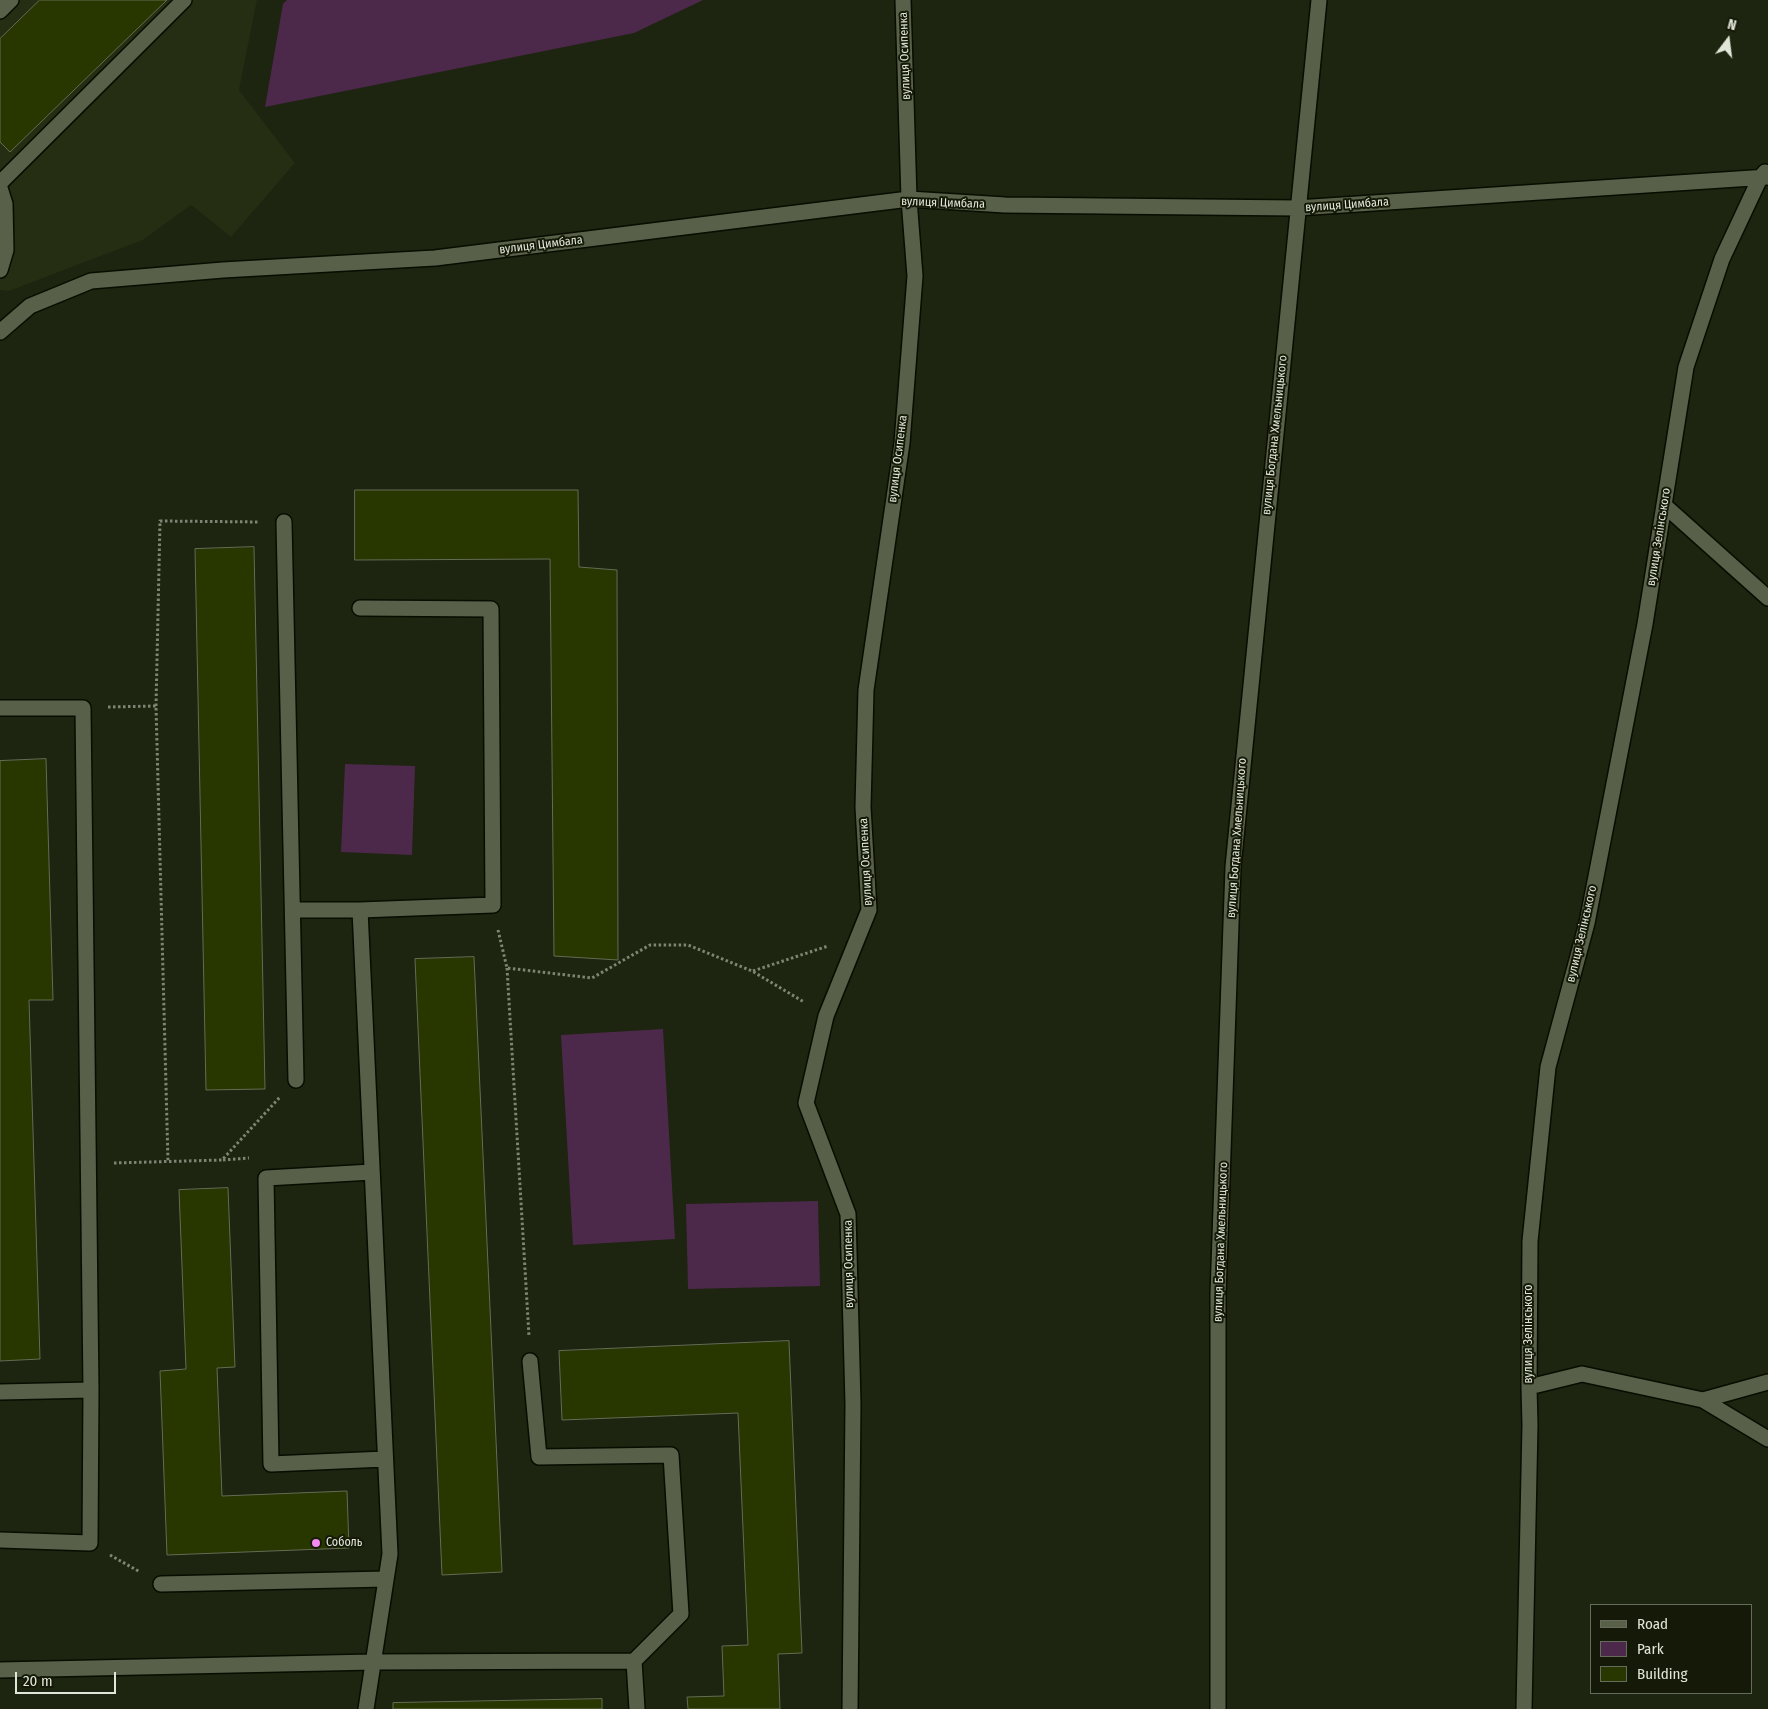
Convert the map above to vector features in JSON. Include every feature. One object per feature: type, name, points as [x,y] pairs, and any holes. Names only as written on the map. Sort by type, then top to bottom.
[{"type":"street","points":[[0,11],[11,0]]},
{"type":"street","points":[[0,183],[184,0]]},
{"type":"street","name":"вулиця Осипенка","points":[[850,1709],[853,1404],[848,1214],[806,1102],[826,1016],[869,910],[863,807],[866,690],[902,443],[915,276],[909,199],[904,0]]},
{"type":"street","name":"вулиця Богдана Хмельницького","points":[[1218,1709],[1218,1294],[1233,867],[1318,0]]},
{"type":"street","name":"вулиця Цимбала","points":[[0,332],[30,306],[91,281],[223,270],[435,258],[909,199],[1005,205],[1297,208],[1765,174]]},
{"type":"street","name":"вулиця Зелінського","points":[[1524,1709],[1530,1435],[1530,1241],[1548,1067],[1586,923],[1645,624],[1686,366],[1722,259],[1765,174]]},
{"type":"street","points":[[0,188],[4,204],[6,250],[0,270]]},
{"type":"street","points":[[1664,505],[1768,598]]},
{"type":"street","points":[[284,522],[296,1080]]},
{"type":"street","points":[[293,910],[360,910],[493,905],[491,609],[360,608]]},
{"type":"street","points":[[0,708],[83,708],[91,1390],[90,1543],[0,1540]]},
{"type":"street","points":[[360,910],[390,1554],[366,1709]]},
{"type":"street","points":[[372,1172],[266,1178],[271,1464],[385,1459]]},
{"type":"street","points":[[0,1670],[373,1662],[634,1660],[681,1614],[670,1455],[539,1457],[530,1361]]},
{"type":"street","points":[[1529,1387],[1582,1374],[1703,1400],[1768,1439]]},
{"type":"street","points":[[1703,1400],[1768,1382]]},
{"type":"street","points":[[0,1392],[91,1390]]},
{"type":"street","points":[[161,1584],[386,1579]]},
{"type":"street","points":[[634,1660],[638,1709]]},
{"type":"path","points":[[168,1162],[156,706],[160,521],[284,522]]},
{"type":"path","points":[[83,708],[156,706]]},
{"type":"path","points":[[493,905],[507,968],[530,1361]]},
{"type":"path","points":[[507,968],[592,978],[650,946],[688,945],[752,971],[826,1016]]},
{"type":"path","points":[[752,971],[830,945]]},
{"type":"path","points":[[88,1164],[222,1160],[296,1080]]},
{"type":"path","points":[[90,1543],[161,1584]]},
{"type":"shaded area","points":[[0,0],[257,0],[239,90],[295,163],[231,237],[191,205],[143,240],[9,291],[0,290]]},
{"type":"green space","points":[[287,0],[703,0],[634,33],[265,107],[283,4]]},
{"type":"green space","points":[[345,764],[415,766],[412,855],[341,852]]},
{"type":"green space","points":[[663,1029],[675,1239],[573,1245],[561,1035]]},
{"type":"green space","points":[[818,1201],[820,1286],[688,1289],[686,1204]]},
{"type":"building","points":[[40,0],[167,0],[10,152],[0,142],[0,39]]},
{"type":"building","points":[[355,490],[578,490],[579,567],[617,570],[618,960],[554,956],[550,559],[355,560]]},
{"type":"building","points":[[254,547],[265,1089],[206,1090],[195,549]]},
{"type":"building","points":[[46,759],[53,1000],[29,1000],[40,1359],[0,1361],[0,761]]},
{"type":"building","points":[[474,957],[502,1572],[442,1575],[415,959]]},
{"type":"building","points":[[228,1188],[235,1367],[217,1368],[222,1496],[347,1491],[349,1548],[167,1555],[160,1371],[186,1369],[179,1190]]},
{"type":"building","points":[[789,1341],[802,1653],[778,1654],[780,1709],[688,1709],[687,1697],[724,1696],[722,1646],[748,1645],[738,1413],[562,1420],[559,1351]]},
{"type":"building","points":[[602,1699],[602,1709],[393,1709],[393,1703]]},
{"type":"place","name":"Соболь","points":[[316,1543]]}]
